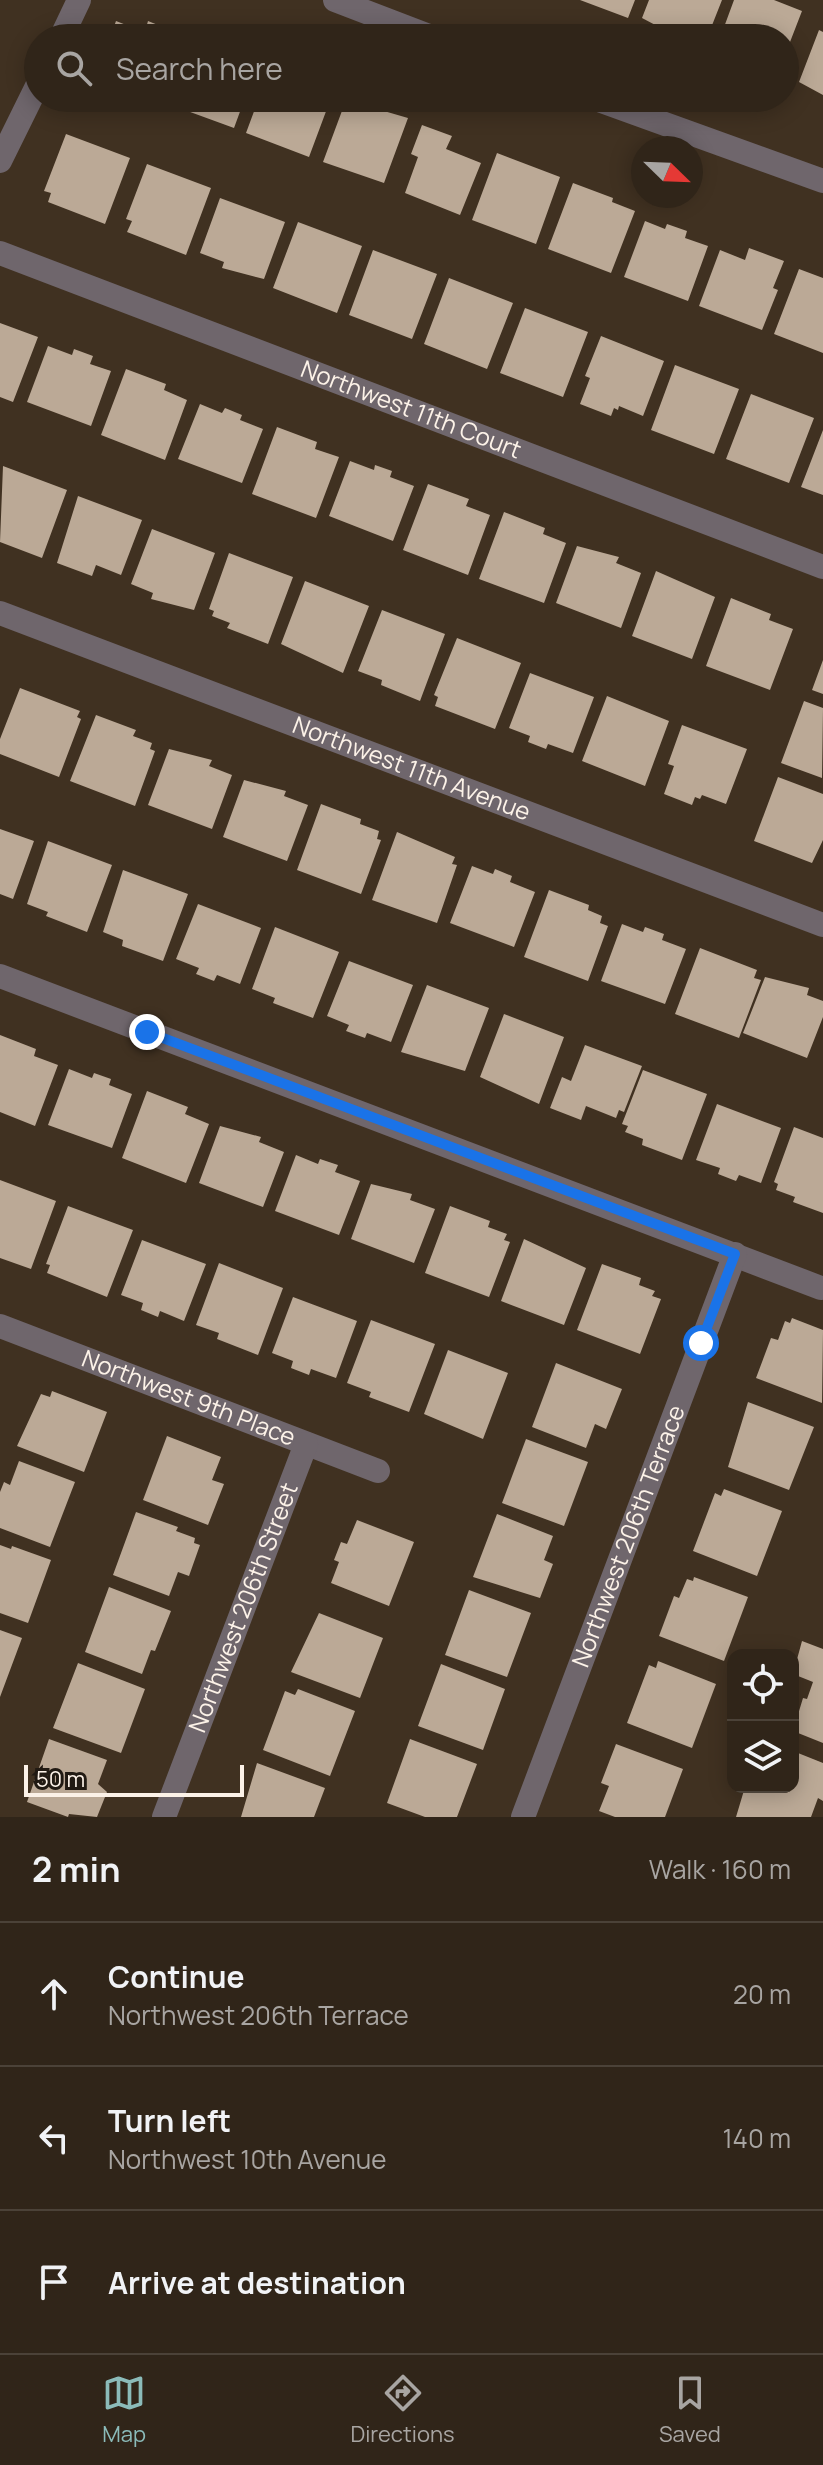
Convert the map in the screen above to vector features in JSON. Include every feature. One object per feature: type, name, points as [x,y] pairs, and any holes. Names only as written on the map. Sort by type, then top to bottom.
[{"type":"street","points":[[68,24],[79,0]]},
{"type":"street","points":[[335,0],[398,24]]},
{"type":"street","points":[[0,161],[24,112]]},
{"type":"street","points":[[632,112],[823,181]]},
{"type":"street","name":"Northwest 11th Court","points":[[0,253],[823,567]]},
{"type":"street","name":"Northwest 11th Avenue","points":[[0,613],[823,925]]},
{"type":"street","points":[[0,976],[821,1288]]},
{"type":"street","name":"Northwest 206th Terrace","points":[[523,1817],[735,1254]]},
{"type":"street","name":"Northwest 9th Place","points":[[0,1326],[378,1471]]},
{"type":"street","name":"Northwest 206th Street","points":[[164,1817],[306,1444]]},
{"type":"building","points":[[580,0],[635,0],[628,18]]},
{"type":"building","points":[[649,0],[722,0],[713,24],[653,24],[642,18]]},
{"type":"building","points":[[734,0],[774,0],[802,11],[797,24],[725,24]]},
{"type":"building","points":[[819,30],[823,32],[823,95],[799,82]]},
{"type":"building","points":[[190,112],[240,112],[234,128]]},
{"type":"building","points":[[254,112],[326,112],[309,157],[246,133]]},
{"type":"building","points":[[342,112],[387,112],[408,118],[384,183],[323,162]]},
{"type":"building","points":[[422,125],[452,136],[446,149],[481,163],[460,215],[405,193],[418,157],[411,154]]},
{"type":"building","points":[[66,134],[130,158],[105,224],[48,202],[51,193],[44,191]]},
{"type":"building","points":[[497,153],[560,177],[536,244],[472,220]]},
{"type":"building","points":[[147,164],[211,188],[186,255],[127,232],[132,221],[126,219]]},
{"type":"building","points":[[573,183],[613,198],[612,202],[635,211],[611,273],[548,249]]},
{"type":"building","points":[[220,198],[285,222],[264,279],[222,268],[224,262],[200,253]]},
{"type":"building","points":[[645,221],[665,229],[667,224],[687,231],[685,238],[708,246],[688,301],[624,277]]},
{"type":"building","points":[[298,222],[362,246],[337,313],[273,288]]},
{"type":"building","points":[[749,248],[784,261],[773,288],[778,290],[762,330],[699,306],[720,250],[745,260]]},
{"type":"building","points":[[373,250],[437,274],[412,339],[349,315]]},
{"type":"building","points":[[799,269],[823,278],[823,353],[774,334]]},
{"type":"building","points":[[449,278],[513,303],[487,369],[424,344]]},
{"type":"building","points":[[525,308],[588,332],[563,397],[500,373]]},
{"type":"building","points":[[0,323],[38,337],[13,402],[0,397]]},
{"type":"building","points":[[601,336],[664,361],[643,416],[619,406],[618,410],[614,408],[611,416],[580,404],[590,378],[585,376]]},
{"type":"building","points":[[48,346],[72,355],[74,349],[93,356],[90,364],[111,371],[91,426],[27,402]]},
{"type":"building","points":[[675,365],[739,389],[714,454],[651,430]]},
{"type":"building","points":[[126,369],[166,384],[164,390],[187,400],[165,460],[101,435]]},
{"type":"building","points":[[751,394],[814,418],[789,483],[726,459]]},
{"type":"building","points":[[200,404],[222,413],[225,408],[242,415],[240,420],[263,429],[242,483],[178,459]]},
{"type":"building","points":[[277,427],[317,442],[315,449],[339,457],[316,518],[252,494]]},
{"type":"building","points":[[823,430],[823,495],[801,487]]},
{"type":"building","points":[[350,461],[374,470],[375,465],[392,471],[390,477],[414,486],[393,541],[329,516]]},
{"type":"building","points":[[3,466],[67,490],[42,558],[0,542]]},
{"type":"building","points":[[428,484],[469,499],[466,506],[490,515],[468,575],[403,550]]},
{"type":"building","points":[[78,496],[142,520],[121,575],[96,565],[92,576],[57,563]]},
{"type":"building","points":[[504,512],[545,528],[543,534],[566,543],[544,603],[479,579]]},
{"type":"building","points":[[152,529],[215,553],[194,610],[151,599],[153,593],[131,584]]},
{"type":"building","points":[[577,546],[619,557],[616,563],[641,573],[621,628],[556,603]]},
{"type":"building","points":[[229,553],[293,577],[268,644],[227,628],[230,623],[212,616],[214,611],[209,609]]},
{"type":"building","points":[[656,571],[715,597],[692,659],[632,636]]},
{"type":"building","points":[[305,581],[369,606],[343,673],[281,644]]},
{"type":"building","points":[[731,598],[771,614],[769,620],[793,629],[770,690],[706,666]]},
{"type":"building","points":[[382,610],[445,634],[420,701],[381,685],[382,680],[358,671]]},
{"type":"building","points":[[457,638],[521,663],[495,729],[435,706],[438,697],[434,695]]},
{"type":"building","points":[[823,660],[823,694],[812,690]]},
{"type":"building","points":[[530,673],[594,697],[573,753],[548,744],[546,749],[528,742],[530,736],[509,728]]},
{"type":"building","points":[[20,688],[80,711],[77,717],[81,719],[59,777],[0,754],[0,739]]},
{"type":"building","points":[[607,696],[669,721],[645,786],[582,761]]},
{"type":"building","points":[[804,701],[823,708],[822,778],[781,763]]},
{"type":"building","points":[[96,715],[136,730],[133,736],[152,743],[150,749],[155,751],[135,806],[70,781]]},
{"type":"building","points":[[682,725],[747,749],[726,804],[702,795],[700,799],[695,797],[692,805],[664,794],[674,766],[668,764]]},
{"type":"building","points":[[169,749],[212,760],[209,766],[232,775],[212,829],[148,805]]},
{"type":"building","points":[[778,777],[823,794],[823,840],[812,863],[754,841]]},
{"type":"building","points":[[244,780],[286,791],[284,796],[308,805],[287,861],[223,837]]},
{"type":"building","points":[[321,804],[361,819],[360,824],[379,831],[377,839],[381,840],[361,894],[297,870]]},
{"type":"building","points":[[0,829],[34,841],[13,899],[0,894]]},
{"type":"building","points":[[397,832],[455,857],[452,864],[457,865],[437,923],[372,900]]},
{"type":"building","points":[[48,841],[112,865],[87,932],[46,916],[48,912],[27,904]]},
{"type":"building","points":[[472,866],[493,874],[495,869],[512,876],[510,882],[535,892],[514,947],[450,923]]},
{"type":"building","points":[[123,870],[188,894],[163,961],[122,946],[123,940],[103,932]]},
{"type":"building","points":[[549,890],[589,905],[588,910],[602,916],[600,923],[608,926],[588,981],[524,957]]},
{"type":"building","points":[[198,904],[261,928],[240,984],[217,975],[214,981],[196,974],[199,968],[176,959]]},
{"type":"building","points":[[622,924],[643,932],[645,927],[664,934],[662,940],[686,949],[665,1004],[601,981]]},
{"type":"building","points":[[275,927],[339,952],[313,1018],[273,1003],[275,998],[252,989]]},
{"type":"building","points":[[700,948],[757,970],[754,978],[761,980],[739,1038],[675,1014]]},
{"type":"building","points":[[349,961],[413,985],[391,1042],[367,1033],[365,1038],[346,1031],[349,1025],[327,1016]]},
{"type":"building","points":[[765,977],[809,988],[807,995],[823,1001],[823,1017],[807,1058],[743,1033]]},
{"type":"building","points":[[427,985],[489,1008],[465,1071],[401,1052]]},
{"type":"building","points":[[504,1014],[564,1037],[539,1104],[480,1077]]},
{"type":"building","points":[[0,1035],[36,1049],[34,1056],[58,1065],[35,1126],[0,1112]]},
{"type":"building","points":[[585,1045],[642,1066],[624,1112],[619,1110],[616,1118],[586,1106],[581,1120],[550,1108],[562,1077],[571,1081]]},
{"type":"building","points":[[69,1069],[92,1078],[94,1073],[111,1079],[109,1085],[132,1094],[112,1148],[48,1125]]},
{"type":"building","points":[[643,1070],[707,1094],[682,1160],[642,1145],[643,1139],[625,1132],[628,1126],[622,1124]]},
{"type":"building","points":[[147,1091],[188,1107],[185,1114],[209,1124],[186,1183],[122,1158]]},
{"type":"building","points":[[717,1104],[781,1128],[761,1183],[739,1175],[736,1181],[718,1174],[720,1168],[696,1160]]},
{"type":"building","points":[[220,1126],[261,1137],[259,1142],[284,1152],[263,1207],[199,1183]]},
{"type":"building","points":[[794,1127],[823,1138],[823,1213],[793,1202],[795,1197],[776,1190],[778,1184],[774,1182]]},
{"type":"building","points":[[296,1155],[318,1164],[320,1159],[338,1165],[335,1172],[360,1181],[339,1235],[275,1211]]},
{"type":"building","points":[[0,1180],[56,1201],[31,1269],[0,1258]]},
{"type":"building","points":[[371,1184],[412,1194],[410,1200],[435,1209],[414,1263],[351,1239]]},
{"type":"building","points":[[68,1206],[133,1230],[107,1297],[47,1273],[50,1265],[46,1264]]},
{"type":"building","points":[[450,1206],[490,1221],[488,1227],[507,1234],[504,1240],[510,1242],[489,1297],[425,1273]]},
{"type":"building","points":[[524,1239],[586,1268],[564,1325],[501,1301]]},
{"type":"building","points":[[142,1240],[206,1264],[184,1321],[160,1311],[158,1317],[141,1310],[143,1303],[121,1295]]},
{"type":"building","points":[[219,1263],[283,1288],[258,1355],[217,1339],[219,1333],[196,1325]]},
{"type":"building","points":[[602,1264],[641,1278],[639,1285],[655,1291],[652,1296],[661,1299],[640,1354],[577,1330]]},
{"type":"building","points":[[293,1297],[357,1321],[336,1378],[311,1369],[309,1375],[291,1368],[293,1361],[272,1353]]},
{"type":"building","points":[[792,1318],[823,1330],[822,1403],[756,1378],[771,1338],[778,1340],[785,1321],[790,1323]]},
{"type":"building","points":[[371,1320],[435,1344],[409,1412],[369,1397],[371,1392],[347,1383]]},
{"type":"building","points":[[448,1350],[508,1373],[483,1439],[424,1414]]},
{"type":"building","points":[[556,1363],[622,1389],[606,1429],[595,1424],[586,1448],[532,1427]]},
{"type":"building","points":[[52,1391],[107,1412],[84,1472],[17,1446],[41,1394],[50,1397]]},
{"type":"building","points":[[748,1402],[814,1427],[789,1490],[728,1467]]},
{"type":"building","points":[[167,1436],[221,1457],[212,1480],[224,1484],[208,1525],[143,1500]]},
{"type":"building","points":[[526,1439],[588,1462],[564,1526],[502,1503]]},
{"type":"building","points":[[19,1461],[75,1482],[50,1547],[0,1528],[0,1492],[4,1482],[10,1485]]},
{"type":"building","points":[[724,1489],[782,1511],[757,1576],[693,1551],[715,1493],[721,1496]]},
{"type":"building","points":[[136,1512],[178,1527],[176,1531],[195,1538],[194,1543],[200,1545],[189,1576],[178,1572],[169,1596],[113,1575]]},
{"type":"building","points":[[497,1514],[553,1536],[544,1560],[553,1564],[540,1598],[473,1577]]},
{"type":"building","points":[[357,1520],[414,1542],[389,1606],[331,1583],[339,1562],[334,1560],[341,1542],[347,1544]]},
{"type":"building","points":[[0,1545],[11,1549],[12,1546],[51,1560],[28,1623],[0,1613]]},
{"type":"building","points":[[694,1577],[748,1597],[724,1661],[659,1636],[674,1596],[679,1598],[687,1579],[693,1581]]},
{"type":"building","points":[[109,1587],[171,1611],[142,1674],[85,1652]]},
{"type":"building","points":[[469,1590],[531,1613],[507,1677],[445,1655]]},
{"type":"building","points":[[319,1613],[383,1638],[360,1698],[291,1672]]},
{"type":"building","points":[[0,1630],[22,1638],[0,1697]]},
{"type":"building","points":[[802,1641],[823,1649],[823,1743],[799,1733],[799,1711],[813,1682],[799,1676]]},
{"type":"building","points":[[658,1661],[716,1684],[692,1748],[627,1723],[649,1665],[656,1668]]},
{"type":"building","points":[[78,1663],[145,1689],[121,1753],[53,1728]]},
{"type":"building","points":[[441,1664],[505,1689],[483,1750],[418,1726]]},
{"type":"building","points":[[298,1689],[355,1711],[330,1776],[263,1750],[285,1691],[295,1695]]},
{"type":"building","points":[[49,1739],[107,1760],[98,1784],[107,1792],[97,1817],[69,1814],[68,1817],[27,1802]]},
{"type":"building","points":[[410,1739],[477,1764],[457,1817],[425,1817],[387,1803]]},
{"type":"building","points":[[616,1744],[683,1769],[665,1817],[615,1817],[599,1811],[609,1786],[601,1783]]},
{"type":"building","points":[[799,1753],[823,1763],[823,1801],[818,1798],[811,1817],[736,1817],[743,1793],[799,1793]]},
{"type":"building","points":[[257,1763],[325,1788],[314,1817],[241,1817]]},
{"type":"route","points":[[147,1032],[735,1254],[701,1343]]}]
